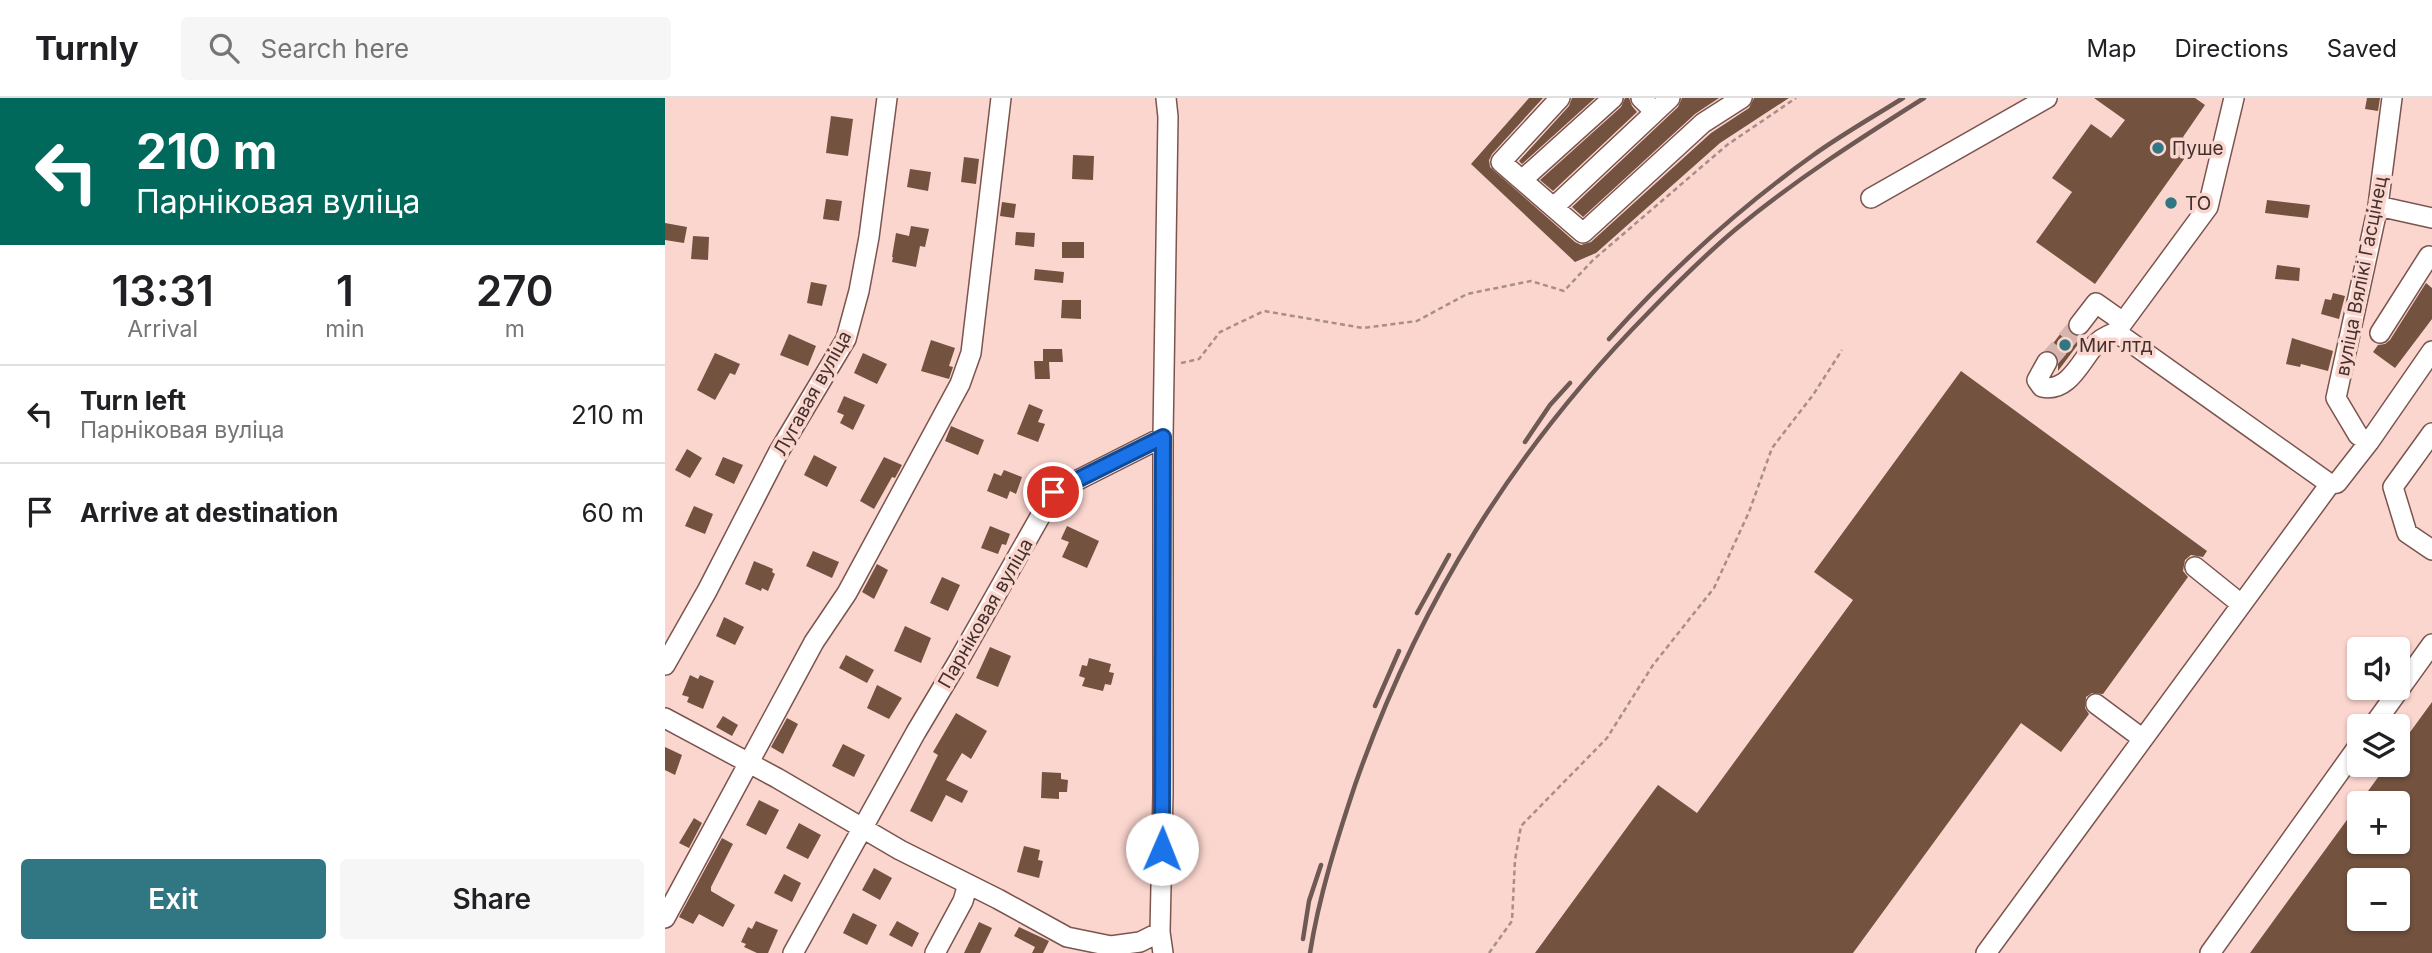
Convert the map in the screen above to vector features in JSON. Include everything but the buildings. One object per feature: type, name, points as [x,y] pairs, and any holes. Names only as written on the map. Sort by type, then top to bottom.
[{"type":"street","name":"Лугавая вуліца","points":[[665,665],[708,591],[778,453],[846,339],[859,291],[869,237],[887,98]]},
{"type":"street","points":[[665,918],[814,642],[847,593],[960,384],[971,353],[1001,98]]},
{"type":"street","points":[[1163,953],[1160,932],[1168,117],[1165,98]]},
{"type":"street","points":[[1560,98],[1501,162],[1583,233],[1703,123],[1742,98]]},
{"type":"street","points":[[1522,180],[1613,98]]},
{"type":"street","points":[[1554,207],[1648,105],[1670,98]]},
{"type":"street","points":[[1871,198],[2046,98]]},
{"type":"street","points":[[2044,366],[2037,380],[2042,387],[2052,389],[2063,383],[2097,343],[2119,327],[2208,207],[2234,98]]},
{"type":"street","name":"вуліца Вялікі Гасцінец","points":[[2369,442],[2358,435],[2336,398],[2378,206],[2392,98]]},
{"type":"street","points":[[2378,206],[2432,218]]},
{"type":"street","points":[[2380,333],[2429,256],[2432,258]]},
{"type":"street","points":[[2079,325],[2096,303],[2119,327],[2330,484],[2337,483],[2369,442],[2432,351]]},
{"type":"street","points":[[2432,433],[2393,487],[2407,533],[2432,550]]},
{"type":"street","name":"Парніковая вуліца","points":[[793,953],[1053,492],[1163,437]]},
{"type":"street","points":[[1986,953],[2330,484]]},
{"type":"street","points":[[2195,568],[2241,604]]},
{"type":"street","points":[[2382,714],[2432,644]]},
{"type":"street","points":[[2096,704],[2143,739]]},
{"type":"street","points":[[665,718],[748,762],[900,850],[968,884],[1064,945],[1111,946],[1140,942],[1160,932]]},
{"type":"street","points":[[2210,953],[2347,762]]},
{"type":"street","points":[[935,953],[963,901],[968,884]]},
{"type":"path","points":[[1164,367],[1199,359],[1220,332],[1264,311],[1363,328],[1417,321],[1467,294],[1531,281],[1564,291],[1593,260],[1727,145],[1796,98]]},
{"type":"path","points":[[1489,953],[1512,921],[1515,860],[1521,827],[1607,738],[1653,666],[1713,588],[1749,512],[1772,448],[1842,350]]},
{"type":"tunnel","points":[[2047,362],[2079,325]]},
{"type":"railway","points":[[1609,339],[1656,289],[1731,219],[1823,148],[1903,98]]},
{"type":"railway","points":[[1310,953],[1335,847],[1380,718],[1441,591],[1475,531],[1514,474],[1555,418],[1600,364],[1691,269],[1758,211],[1804,177],[1924,98]]},
{"type":"railway","points":[[1525,442],[1550,405],[1570,383]]},
{"type":"railway","points":[[1417,613],[1449,555]]},
{"type":"railway","points":[[1375,706],[1399,651]]},
{"type":"railway","points":[[1303,939],[1309,901],[1321,865]]},
{"type":"place","name":"Пуше","points":[[2158,148]]},
{"type":"place","name":"ТО","points":[[2171,203]]},
{"type":"place","name":"Миг лтд","points":[[2065,345]]},
{"type":"route","points":[[1053,492],[1163,437],[1162,849]]}]
